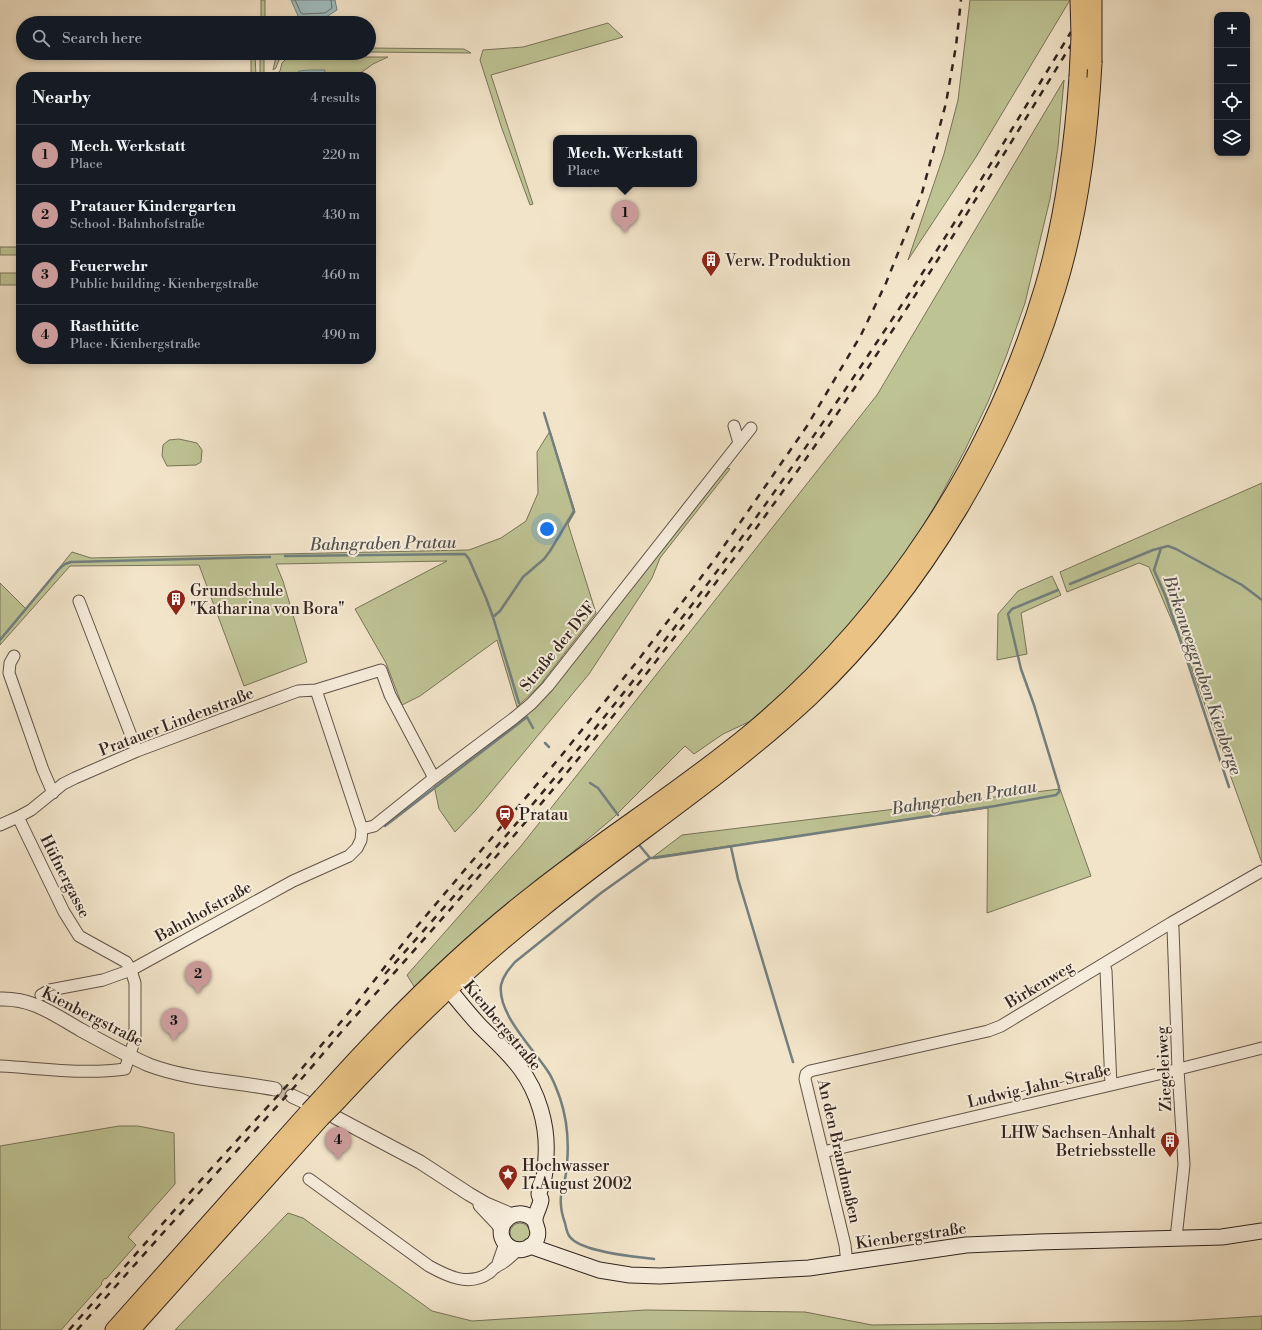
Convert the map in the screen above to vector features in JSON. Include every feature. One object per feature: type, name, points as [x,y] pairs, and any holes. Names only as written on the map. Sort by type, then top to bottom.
[{"type":"main road","points":[[131,1330],[321,1108],[372,1043],[437,976],[478,939],[531,895],[708,766],[762,722],[806,682],[850,636],[878,603],[915,553],[947,504],[985,435],[1005,392],[1028,334],[1044,285],[1068,181],[1078,77],[1080,36],[1079,0]]},
{"type":"main road","points":[[114,1330],[321,1108],[486,955],[539,911],[736,760],[784,720],[811,695],[856,648],[900,596],[925,562],[963,503],[998,438],[1020,391],[1058,287],[1074,222],[1086,148],[1093,63],[1093,0]]},
{"type":"main road","name":"Kienbergstraße","points":[[437,976],[466,1010],[519,1066],[534,1093],[543,1119],[546,1143],[545,1168],[539,1194],[534,1197],[523,1217],[505,1221],[519,1241],[599,1270],[630,1275],[660,1276],[792,1269],[971,1244],[1230,1236],[1262,1231]]},
{"type":"main road","points":[[519,1241],[538,1228],[523,1217]]},
{"type":"street","points":[[734,426],[739,443]]},
{"type":"street","name":"Straße der DSF","points":[[362,829],[374,826],[531,704],[548,686],[751,428]]},
{"type":"street","points":[[80,601],[137,751]]},
{"type":"street","points":[[14,656],[10,663],[9,673],[43,770],[53,793]]},
{"type":"street","name":"Pratauer Lindenstraße","points":[[0,825],[18,817],[74,778],[137,751],[298,692],[316,690],[382,670],[390,695],[434,778]]},
{"type":"street","points":[[316,690],[362,829]]},
{"type":"street","name":"Hüfnergasse","points":[[18,817],[64,912],[79,936],[126,962],[131,970]]},
{"type":"street","name":"Bahnhofstraße","points":[[41,995],[50,990],[103,980],[131,970],[293,881],[349,856],[357,848],[361,840],[362,829]]},
{"type":"street","name":"Birkenweg","points":[[810,1071],[988,1031],[1001,1026],[1170,923],[1262,871]]},
{"type":"street","name":"Ziegeleiweg","points":[[1170,923],[1173,928],[1178,1069],[1184,1165],[1176,1238]]},
{"type":"street","points":[[1104,964],[1106,971],[1111,1085]]},
{"type":"street","points":[[0,1066],[75,1071],[125,1069],[135,1039],[135,983],[131,970]]},
{"type":"street","name":"Kienbergstraße","points":[[6,999],[35,1004],[106,1044],[148,1064],[179,1074],[252,1084],[275,1089]]},
{"type":"street","name":"Ludwig-Jahn-Straße","points":[[823,1152],[1262,1048]]},
{"type":"street","name":"An den Brandmaßen","points":[[810,1071],[806,1074],[805,1079],[845,1245],[847,1262]]},
{"type":"street","name":"Kienbergstraße","points":[[292,1096],[321,1108],[420,1162],[468,1194],[486,1204],[523,1217]]},
{"type":"street","name":"Kienbergstraße","points":[[309,1179],[405,1249],[442,1273],[457,1279],[473,1280],[489,1273],[519,1241],[491,1217],[468,1194]]},
{"type":"green space","points":[[261,0],[265,0],[265,16],[261,16]]},
{"type":"green space","points":[[970,0],[1070,0],[976,157],[908,260],[944,154],[958,100]]},
{"type":"green space","points":[[608,23],[623,37],[491,75],[533,204],[530,205],[501,126],[480,60],[483,50],[523,47]]},
{"type":"green space","points":[[376,48],[464,49],[471,53],[376,52]]},
{"type":"green space","points":[[376,57],[388,57],[373,64],[362,72],[324,72],[324,70],[311,72],[279,72],[282,63],[285,60],[376,60]]},
{"type":"green space","points":[[251,60],[255,60],[256,72],[251,72]]},
{"type":"green space","points":[[260,60],[264,60],[264,72],[260,72]]},
{"type":"green space","points":[[275,60],[279,60],[276,68],[273,70]]},
{"type":"green space","points":[[1064,80],[1058,147],[1050,199],[1025,303],[988,402],[939,499],[913,542],[860,614],[825,654],[753,720],[723,734],[694,754],[685,746],[613,818],[415,988],[407,975],[521,846],[877,395]]},
{"type":"green space","points":[[0,247],[16,247],[16,255],[0,255]]},
{"type":"green space","points":[[0,273],[16,273],[16,285],[0,285]]},
{"type":"green space","points":[[550,431],[575,512],[568,524],[596,613],[540,685],[517,707],[497,640],[420,696],[402,705],[386,663],[355,609],[447,561],[276,564],[283,581],[307,662],[244,686],[199,565],[70,566],[0,645],[0,583],[26,609],[72,552],[91,558],[469,550],[501,538],[526,521],[538,493],[537,452]]},
{"type":"green space","points":[[179,439],[197,443],[202,450],[201,462],[196,465],[167,466],[162,456],[163,445],[169,440]]},
{"type":"green space","points":[[725,467],[730,469],[660,558],[652,578],[589,674],[476,810],[455,832],[439,809],[434,785],[533,708],[552,690]]},
{"type":"green space","points":[[1262,483],[1262,863],[1189,661],[1149,567],[1139,563],[1067,592],[1060,572]]},
{"type":"green space","points":[[1052,576],[1061,595],[1021,613],[1027,654],[997,660],[998,614],[1018,591]]},
{"type":"green space","points":[[1060,789],[1091,876],[987,913],[988,808],[653,857],[682,835]]},
{"type":"green space","points":[[119,1126],[138,1126],[174,1133],[175,1184],[128,1237],[136,1245],[106,1279],[105,1278],[101,1283],[102,1284],[61,1330],[0,1330],[0,1146]]},
{"type":"green space","points":[[288,1213],[303,1218],[432,1311],[472,1321],[645,1310],[805,1312],[872,1325],[1182,1321],[1262,1316],[1262,1330],[175,1330]]},
{"type":"green space","points":[[520,1223],[527,1226],[530,1233],[527,1240],[520,1243],[513,1240],[510,1233],[513,1226]]},
{"type":"water","points":[[291,0],[335,0],[337,10],[328,16],[298,16]]},
{"type":"water","points":[[310,70],[325,70],[325,72],[299,71]]},
{"type":"waterway","points":[[493,617],[500,611],[523,577],[544,559],[574,511],[544,413]]},
{"type":"waterway","name":"Bahngraben Pratau","points":[[1070,584],[1153,550],[1168,546],[1242,585],[1262,600]]},
{"type":"waterway","name":"Birkenweggraben Kienberge","points":[[1161,548],[1154,570],[1166,597],[1229,787]]},
{"type":"waterway","name":"Bahngraben Pratau","points":[[285,556],[465,554],[469,559],[493,617],[519,703]]},
{"type":"waterway","name":"Bahngraben Pratau","points":[[0,640],[60,568],[71,562],[270,557]]},
{"type":"waterway","name":"Bahngraben Pratau","points":[[640,846],[650,858],[655,858],[995,806],[1056,795],[1059,792],[1059,787],[1034,705],[1021,669],[1008,614],[1012,609],[1058,590]]},
{"type":"waterway","points":[[385,826],[527,717],[533,728]]},
{"type":"waterway","name":"Bahngraben Pratau","points":[[545,743],[549,747]]},
{"type":"waterway","name":"Bahngraben Pratau","points":[[590,783],[598,788],[618,815]]},
{"type":"waterway","points":[[731,847],[738,879],[793,1062]]},
{"type":"waterway","points":[[650,858],[601,893],[515,962],[508,970],[502,982],[501,996],[510,1019],[549,1073],[560,1098],[566,1122],[568,1147],[561,1203],[562,1214],[568,1234],[576,1242],[597,1250],[654,1259]]},
{"type":"tunnel","points":[[275,1089],[292,1096]]},
{"type":"railway","points":[[69,1330],[209,1171],[293,1079],[356,1004],[408,937],[561,756],[639,659],[715,559],[807,426],[861,335],[886,283],[922,193],[946,103],[956,46],[961,0]]},
{"type":"railway","points":[[385,974],[530,808],[668,637],[755,519],[831,411],[901,307],[975,190],[1071,32]]},
{"type":"railway","points":[[77,1330],[295,1086],[461,897],[576,762],[650,669],[766,515],[848,397],[950,240],[1071,45]]},
{"type":"place","name":"Mech. Werkstatt","points":[[625,233]]},
{"type":"place","name":"Verw. Produktion","points":[[711,277]]},
{"type":"place","name":"Grundschule \"Katharina von Bora\"","points":[[176,616]]},
{"type":"place","name":"Pratau","points":[[505,831]]},
{"type":"place","name":"Pratauer Kindergarten","points":[[198,994]]},
{"type":"place","name":"Feuerwehr","points":[[174,1041]]},
{"type":"place","name":"LHW Sachsen-Anhalt Betriebsstelle","points":[[1170,1158]]},
{"type":"place","name":"Rasthütte","points":[[338,1160]]},
{"type":"place","name":"Hochwasser 17.August 2002","points":[[508,1191]]}]
